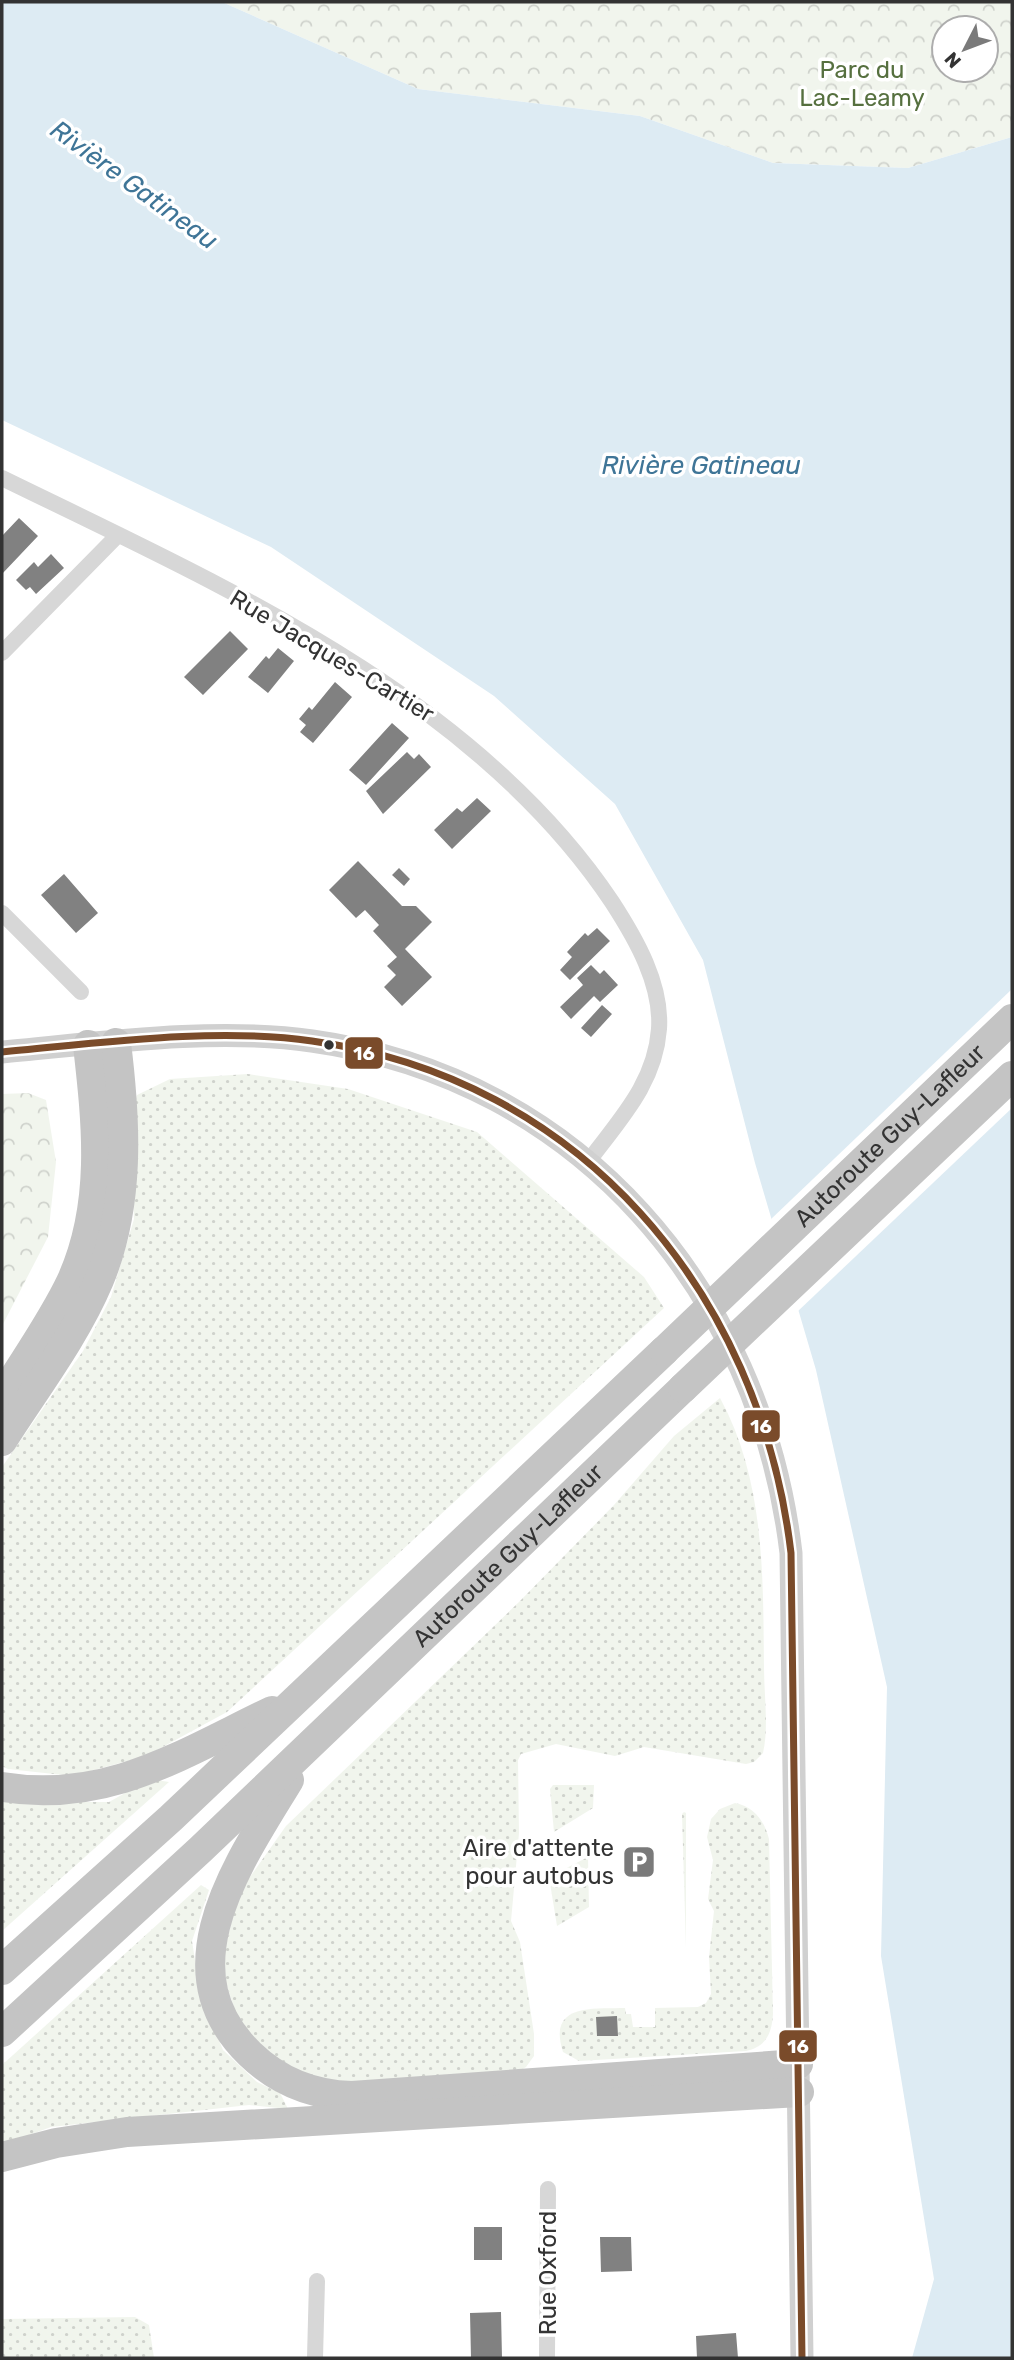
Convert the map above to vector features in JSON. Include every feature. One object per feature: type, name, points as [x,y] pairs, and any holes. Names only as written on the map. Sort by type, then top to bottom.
[{"type":"highway","name":"Autoroute Guy-Lafleur","points":[[2,1970],[102,1882],[298,1699],[1012,1019]]},
{"type":"highway","points":[[2,1396],[67,1290],[86,1240],[95,1192],[102,1044]]},
{"type":"highway","points":[[2,1441],[83,1311],[109,1251],[118,1216],[124,1166],[102,1044]]},
{"type":"highway","name":"Autoroute Guy-Lafleur","points":[[2,2032],[99,1945],[1012,1076]]},
{"type":"highway","points":[[2,1787],[61,1791],[120,1781],[154,1768],[298,1699]]},
{"type":"highway","points":[[308,1747],[241,1858],[225,1893],[212,1934],[212,1976],[222,2013],[244,2048],[266,2068],[307,2089],[352,2096],[799,2078]]},
{"type":"highway","points":[[2,2157],[56,2143],[127,2132],[799,2078]]},
{"type":"main road","points":[[2,1052],[259,1036],[313,1041],[367,1052],[431,1072],[491,1098],[547,1131],[588,1162],[633,1203],[664,1238],[710,1304],[749,1383],[777,1470],[788,1526],[792,1580],[802,2358]]},
{"type":"street","name":"Rue Jacques-Cartier","points":[[2,478],[208,581],[329,649],[436,718],[523,794],[551,823],[597,881],[640,950],[647,966],[659,1020],[653,1065],[643,1087],[588,1162]]},
{"type":"street","points":[[2,653],[118,535]]},
{"type":"street","points":[[2,913],[81,992]]},
{"type":"street","name":"Rue Oxford","points":[[547,2358],[548,2189]]},
{"type":"street","points":[[315,2358],[317,2281]]},
{"type":"green space","name":"Parc du Lac-Leamy","points":[[222,2],[1012,2],[1012,137],[908,168],[773,163],[640,116],[418,89]]},
{"type":"green space","points":[[248,1074],[348,1089],[477,1132],[644,1277],[664,1308],[227,1712],[146,1756],[72,1776],[8,1769],[2,1766],[2,1467],[83,1351],[111,1297],[134,1219],[131,1115],[137,1095],[170,1079]]},
{"type":"green space","points":[[28,1093],[46,1100],[56,1162],[48,1237],[2,1326],[2,1094]]},
{"type":"green space","points":[[720,1398],[746,1462],[758,1529],[762,1564],[766,1711],[763,1753],[754,1762],[746,1764],[644,1747],[615,1756],[556,1744],[521,1754],[518,1760],[519,1833],[511,1921],[520,1942],[534,2034],[534,2056],[526,2067],[510,2077],[335,2085],[280,2070],[245,2039],[224,1978],[223,1958],[238,1894],[286,1826],[519,1602],[614,1505],[674,1436]]},
{"type":"green space","points":[[150,1779],[169,1782],[2,1931],[2,1802],[109,1802]]},
{"type":"green space","points":[[553,1785],[594,1785],[593,1808],[554,1832],[550,1789]]},
{"type":"green space","points":[[735,1803],[757,1815],[769,1839],[773,2014],[767,2038],[759,2046],[746,2051],[579,2061],[563,2052],[561,2025],[567,2017],[576,2012],[625,2008],[626,2014],[631,2014],[633,2027],[655,2027],[655,2008],[698,2007],[706,2003],[711,1994],[709,1957],[714,1911],[708,1899],[713,1860],[707,1837],[711,1819],[720,1809]]},
{"type":"green space","points":[[686,1813],[686,1948],[682,1814]]},
{"type":"green space","points":[[588,1857],[589,1907],[557,1926],[549,1877]]},
{"type":"green space","points":[[201,1885],[209,1890],[192,1941],[201,1998],[223,2050],[257,2082],[280,2093],[288,2109],[249,2105],[51,2127],[2,2145],[2,2065]]},
{"type":"green space","points":[[135,2317],[149,2325],[154,2358],[2,2358],[2,2319]]},
{"type":"water","name":"Rivière Gatineau","points":[[2,2],[222,2],[418,89],[640,116],[773,163],[908,168],[1012,137],[1012,2358],[912,2358],[934,2279],[881,1956],[887,1687],[816,1370],[755,1163],[703,960],[615,804],[494,696],[271,547],[2,420]]},
{"type":"pier","points":[[1012,989],[1012,1108],[796,1313],[769,1221]]},
{"type":"building","points":[[19,518],[38,536],[2,574],[2,536]]},
{"type":"building","points":[[51,554],[64,568],[36,594],[30,587],[26,590],[16,580],[34,562],[38,567]]},
{"type":"building","points":[[230,631],[248,649],[203,695],[184,677]]},
{"type":"building","points":[[278,648],[294,661],[268,693],[248,677],[266,656],[269,659]]},
{"type":"building","points":[[335,682],[352,697],[313,743],[300,732],[306,725],[299,719],[309,707],[312,710]]},
{"type":"building","points":[[392,723],[409,738],[366,785],[349,770]]},
{"type":"building","points":[[407,752],[414,759],[419,754],[431,767],[383,814],[366,791]]},
{"type":"building","points":[[477,798],[491,811],[452,849],[434,830],[457,808],[462,812]]},
{"type":"building","points":[[358,861],[402,906],[416,906],[432,922],[405,949],[432,977],[402,1006],[384,987],[396,975],[387,966],[397,957],[373,931],[379,925],[365,910],[356,918],[329,890]]},
{"type":"building","points":[[399,868],[410,879],[404,886],[392,875]]},
{"type":"building","points":[[64,874],[98,913],[76,933],[41,895]]},
{"type":"building","points":[[597,928],[610,941],[570,980],[560,970],[572,957],[567,952],[585,933],[588,936]]},
{"type":"building","points":[[591,965],[600,974],[604,970],[618,985],[600,1002],[594,996],[571,1019],[560,1007],[583,985],[577,978]]},
{"type":"building","points":[[602,1005],[612,1014],[591,1037],[581,1028]]},
{"type":"building","points":[[617,2016],[618,2036],[597,2036],[596,2017]]},
{"type":"building","points":[[474,2227],[502,2227],[502,2260],[474,2260]]},
{"type":"building","points":[[600,2237],[631,2237],[632,2271],[601,2272]]},
{"type":"building","points":[[501,2312],[502,2358],[471,2358],[470,2313]]},
{"type":"building","points":[[736,2333],[738,2358],[697,2358],[696,2336]]},
{"type":"transit line","name":"16","points":[[2,1052],[157,1038],[275,1037],[312,1041],[408,1063],[496,1100],[573,1150],[640,1213],[696,1286],[741,1368],[773,1458],[791,1553],[802,2358]]},
{"type":"place","name":"Aire d'attente pour autobus","points":[[639,1862]]}]
